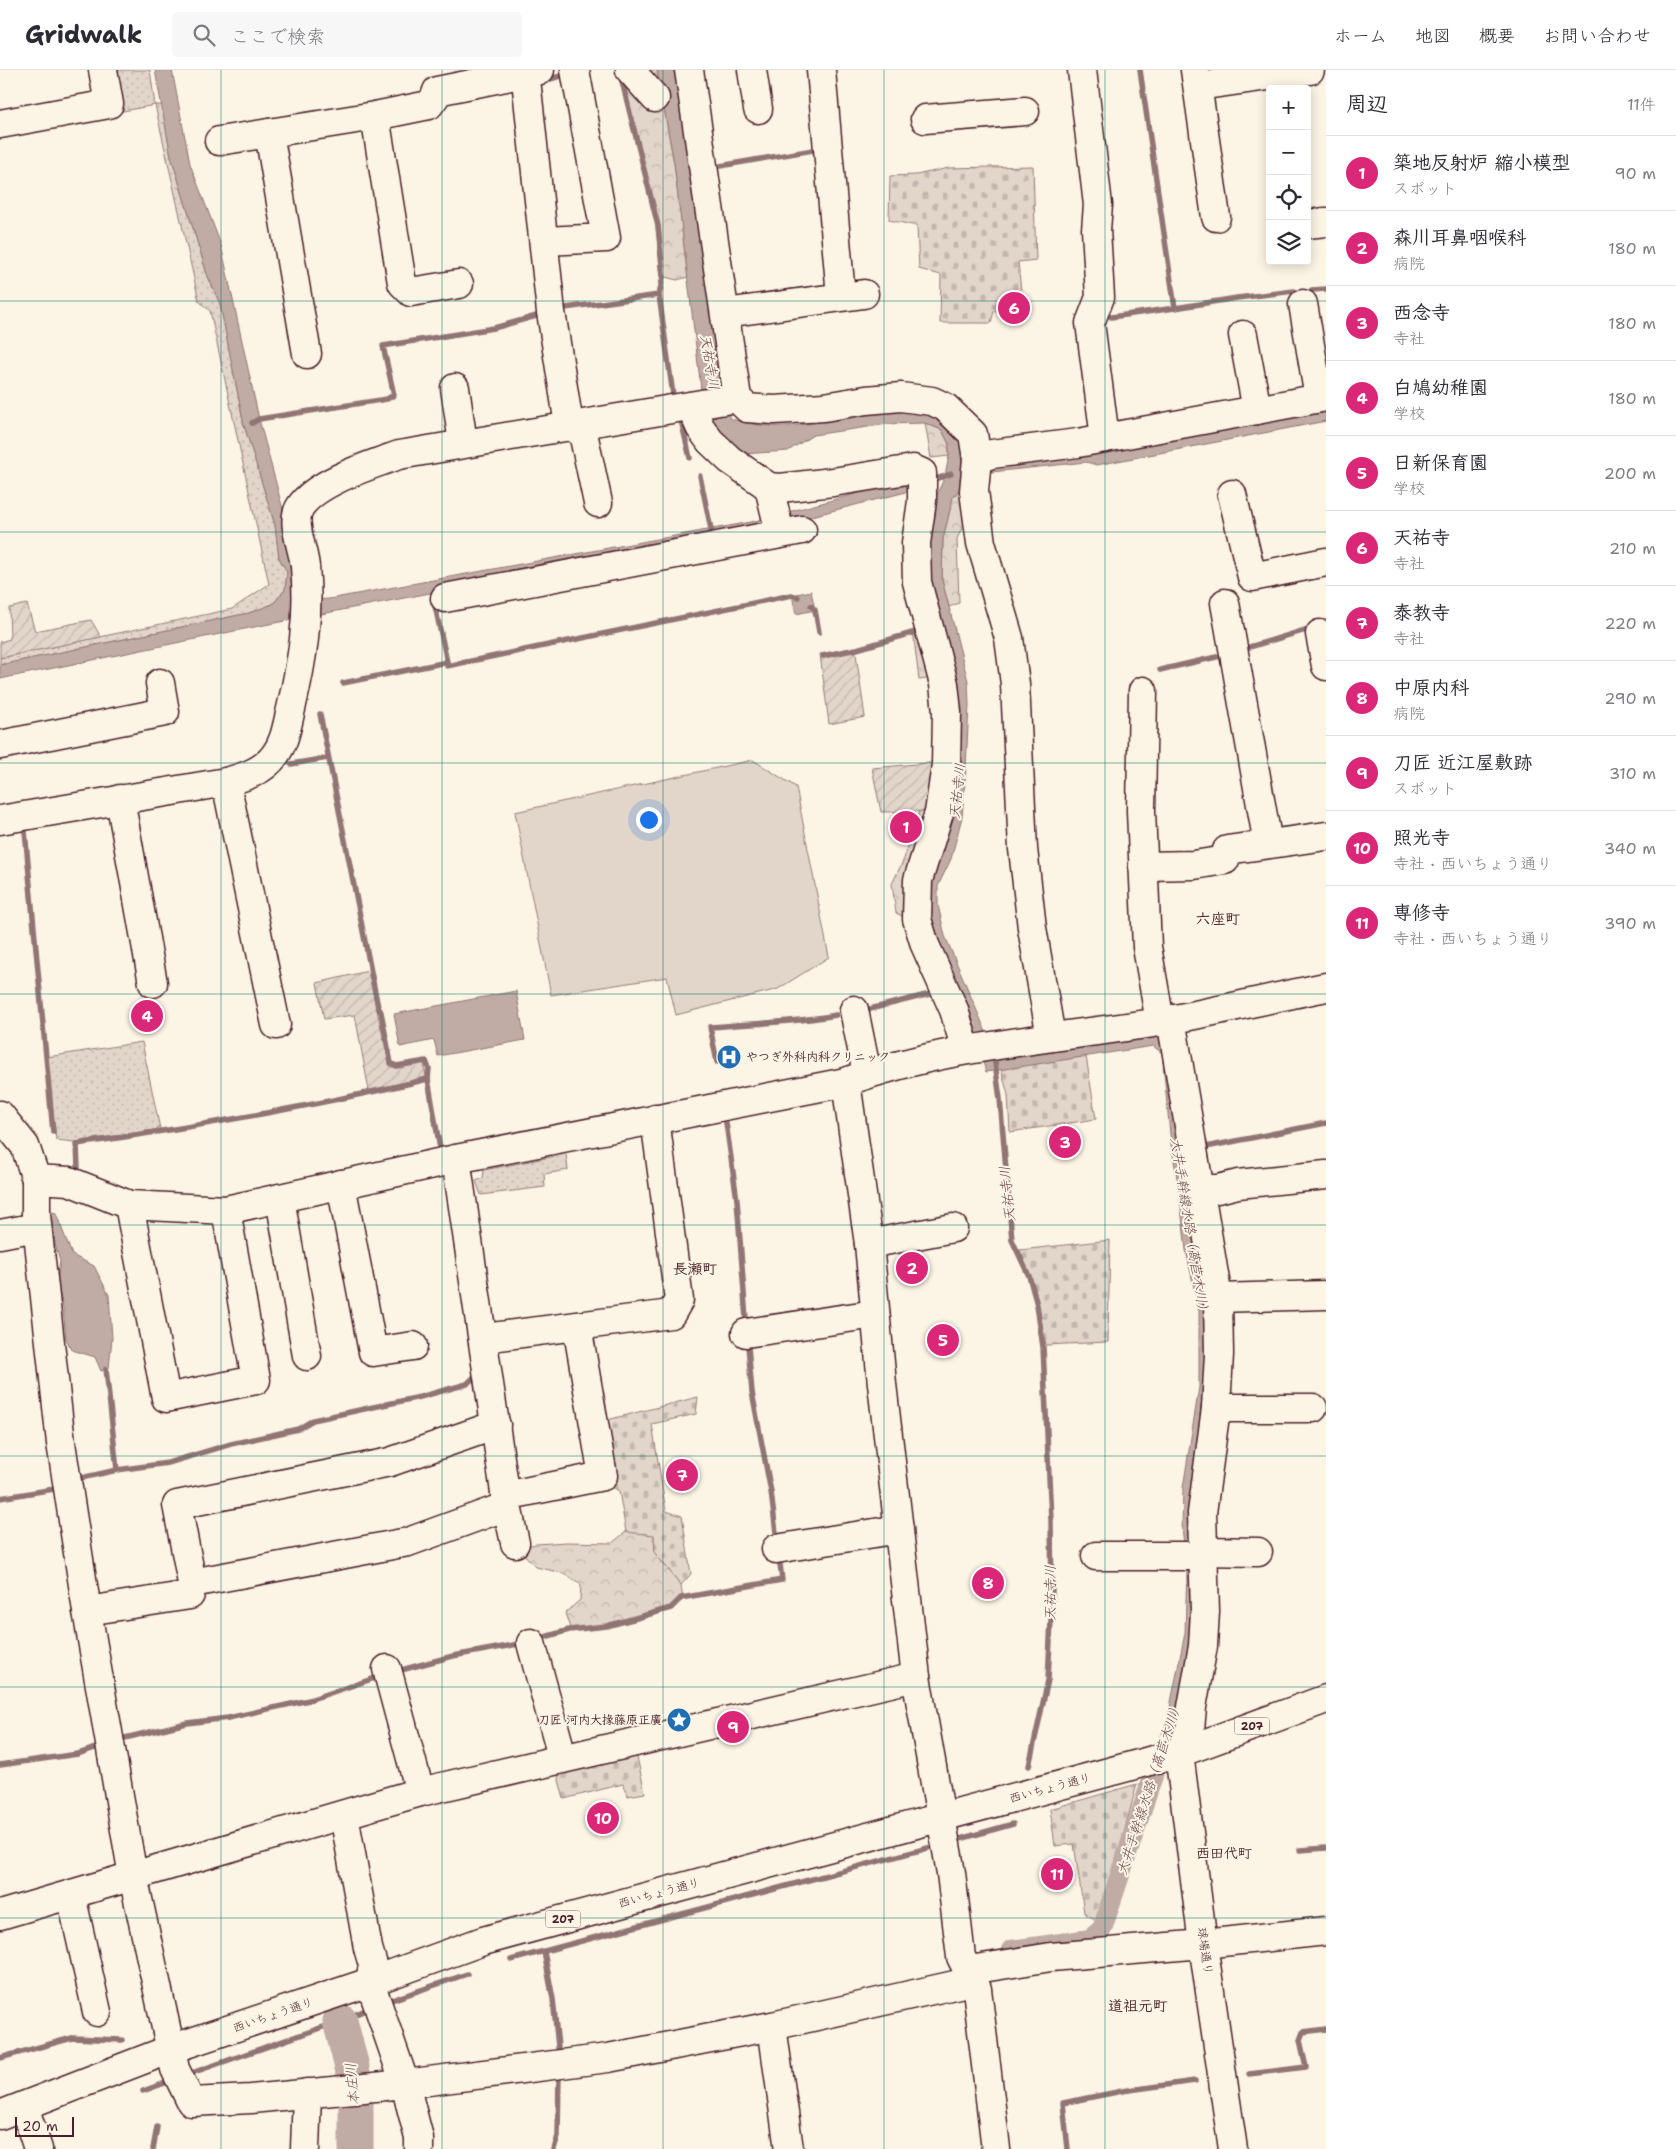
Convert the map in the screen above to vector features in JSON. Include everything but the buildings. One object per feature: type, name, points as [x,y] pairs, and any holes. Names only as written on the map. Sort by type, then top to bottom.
[{"type":"main road","points":[[0,124],[108,104],[103,70]]},
{"type":"main road","points":[[545,241],[606,238],[575,70]]},
{"type":"main road","points":[[630,70],[655,98]]},
{"type":"main road","points":[[689,70],[737,398],[747,408],[774,410],[824,407],[892,398],[932,401],[945,407],[973,434],[977,467],[974,491],[981,543],[1010,648],[1015,684],[1024,859],[1032,928],[1050,1037]]},
{"type":"main road","points":[[752,70],[758,110]]},
{"type":"main road","points":[[725,313],[852,295],[821,70]]},
{"type":"main road","points":[[1082,70],[1098,205],[1096,230],[1100,297],[1090,323],[1105,438]]},
{"type":"main road","points":[[1216,217],[1196,78],[1310,70]]},
{"type":"main road","points":[[219,141],[375,116],[429,105],[436,97],[435,80],[530,71],[551,312],[569,425]]},
{"type":"main road","points":[[925,118],[1025,111]]},
{"type":"main road","points":[[375,116],[402,283],[411,292],[459,284]]},
{"type":"main road","points":[[269,133],[307,354]]},
{"type":"main road","points":[[1311,224],[1326,222]]},
{"type":"main road","points":[[977,467],[992,454],[1105,438],[1322,398],[1318,343],[1303,304]]},
{"type":"main road","points":[[1243,335],[1257,410]]},
{"type":"main road","points":[[455,388],[463,443]]},
{"type":"main road","points":[[0,820],[226,782],[252,774],[274,757],[283,743],[300,672],[306,623],[305,564],[297,526],[298,509],[308,498],[334,481],[372,464],[399,455],[737,398]]},
{"type":"main road","points":[[695,405],[700,427],[710,441],[781,515]]},
{"type":"main road","points":[[569,425],[583,433],[598,503]]},
{"type":"main road","points":[[781,515],[780,488],[833,482],[913,469],[922,473],[922,501],[916,543],[917,582],[944,684],[947,712],[946,765],[939,812],[918,880],[917,918],[925,945],[954,1010],[979,1048]]},
{"type":"main road","points":[[1232,494],[1252,576],[1326,562]]},
{"type":"main road","points":[[445,598],[781,515]]},
{"type":"main road","points":[[1225,602],[1268,844]]},
{"type":"main road","points":[[1320,634],[1326,666]]},
{"type":"main road","points":[[0,745],[165,712],[160,682]]},
{"type":"main road","points":[[1143,691],[1141,811],[1147,947],[1166,1020],[1200,1189],[1218,1298],[1219,1354],[1216,1408],[1196,1554],[1205,1610],[1203,1646],[1192,1707],[1190,1730],[1179,1753]]},
{"type":"main road","points":[[226,782],[276,1026]]},
{"type":"main road","points":[[120,799],[153,982]]},
{"type":"main road","points":[[1143,866],[1194,865],[1225,860],[1227,850],[1326,836]]},
{"type":"main road","points":[[36,1178],[69,1181],[129,1205],[226,1210],[447,1161],[856,1078],[979,1048],[1166,1020],[1326,987]]},
{"type":"main road","points":[[854,1010],[855,1138],[869,1244],[875,1314],[916,1677],[967,1973],[977,1989],[996,2149]]},
{"type":"main road","points":[[0,1115],[25,1146],[36,1178],[37,1227],[61,1444],[88,1611],[133,1876],[176,2067],[191,2102],[250,2099],[405,2084],[608,2058],[772,2026],[967,1973],[1050,1957],[1204,1944],[1326,1931]]},
{"type":"main road","points":[[484,1338],[671,1314],[678,1300],[655,1119]]},
{"type":"main road","points":[[447,1161],[484,1338],[506,1501],[516,1543]]},
{"type":"main road","points":[[1200,1189],[1218,1189],[1238,1184],[1326,1175]]},
{"type":"main road","points":[[341,1184],[373,1352],[412,1346]]},
{"type":"main road","points":[[280,1198],[307,1356]]},
{"type":"main road","points":[[129,1205],[166,1398],[256,1380],[226,1210]]},
{"type":"main road","points":[[0,1234],[37,1227]]},
{"type":"main road","points":[[869,1244],[953,1228]]},
{"type":"main road","points":[[1218,1298],[1326,1295]]},
{"type":"main road","points":[[746,1333],[875,1314]]},
{"type":"main road","points":[[192,1583],[408,1542],[506,1501],[603,1476],[577,1326]]},
{"type":"main road","points":[[1216,1408],[1313,1408]]},
{"type":"main road","points":[[88,1611],[190,1595],[192,1583],[177,1505],[390,1462],[496,1425]]},
{"type":"main road","points":[[779,1548],[899,1529]]},
{"type":"main road","points":[[1096,1556],[1258,1552]]},
{"type":"main road","points":[[531,1643],[558,1741],[561,1759]]},
{"type":"main road","points":[[388,1674],[420,1792]]},
{"type":"main road","points":[[0,1915],[420,1792],[916,1677]]},
{"type":"main road","name":"西いちょう通り","points":[[12,2110],[176,2067],[375,1997],[483,1941],[944,1835],[1140,1764],[1179,1753],[1326,1699]]},
{"type":"main road","name":"球場通り","points":[[1179,1753],[1233,2149]]},
{"type":"main road","points":[[344,1815],[368,1948],[374,1964],[375,1997],[405,2084],[419,2138],[419,2149]]},
{"type":"main road","points":[[70,1895],[97,2012]]},
{"type":"main road","points":[[772,2026],[788,2149]]},
{"type":"main road","points":[[305,2149],[307,2093]]},
{"type":"main road","points":[[12,2110],[38,2149]]},
{"type":"green space","points":[[112,70],[150,70],[155,105],[118,112]]},
{"type":"green space","points":[[619,70],[657,70],[674,163],[688,277],[677,280],[661,276],[656,226]]},
{"type":"green space","points":[[155,105],[162,105],[171,156],[207,274],[220,304],[244,425],[275,525],[279,558],[287,572],[285,590],[273,604],[249,613],[0,665],[0,658],[232,609],[269,584],[210,311],[199,301]]},
{"type":"green space","points":[[1033,166],[1036,260],[1018,262],[1023,310],[994,311],[991,323],[940,323],[941,275],[919,269],[917,226],[889,220],[890,176],[916,175],[949,168]]},
{"type":"green space","points":[[925,423],[942,430],[949,444],[949,456],[931,458]]},
{"type":"green space","points":[[967,481],[966,519],[957,539],[959,603],[949,607],[942,580],[943,539],[953,497]]},
{"type":"green space","points":[[27,604],[35,631],[91,620],[101,637],[0,658],[0,642],[10,639],[9,608]]},
{"type":"green space","points":[[918,630],[934,678],[919,680],[913,631]]},
{"type":"green space","points":[[855,647],[865,717],[829,724],[820,654]]},
{"type":"green space","points":[[753,760],[796,787],[829,957],[778,989],[676,1015],[667,977],[551,995],[515,812]]},
{"type":"green space","points":[[939,762],[931,811],[881,812],[872,768]]},
{"type":"green space","points":[[919,811],[931,811],[913,921],[896,913],[892,884],[904,859]]},
{"type":"green space","points":[[368,971],[390,1067],[424,1063],[426,1077],[369,1091],[355,1015],[324,1019],[317,983]]},
{"type":"green space","points":[[142,1042],[160,1129],[74,1142],[56,1140],[47,1057]]},
{"type":"green space","points":[[1086,1056],[1096,1119],[1010,1132],[1008,1095],[1001,1069]]},
{"type":"green space","points":[[566,1154],[568,1170],[544,1174],[545,1187],[481,1195],[476,1181],[483,1178],[484,1170]]},
{"type":"green space","points":[[1110,1240],[1108,1342],[1046,1345],[1035,1287],[1020,1250]]},
{"type":"green space","points":[[698,1397],[696,1414],[652,1424],[666,1511],[682,1516],[691,1574],[681,1585],[655,1553],[654,1535],[626,1532],[619,1491],[611,1486],[603,1421]]},
{"type":"green space","points":[[626,1532],[654,1534],[655,1553],[681,1585],[683,1600],[672,1607],[644,1618],[599,1628],[571,1631],[565,1613],[580,1600],[581,1584],[563,1573],[536,1567],[518,1548],[536,1544],[566,1542],[612,1543]]},
{"type":"green space","points":[[635,1748],[645,1793],[628,1796],[623,1784],[564,1799],[555,1765]]},
{"type":"green space","points":[[1137,1784],[1100,1922],[1084,1913],[1074,1844],[1055,1846],[1050,1809]]},
{"type":"water","points":[[155,70],[172,70],[190,164],[221,245],[259,419],[282,506],[295,565],[298,601],[329,599],[751,522],[907,480],[910,491],[757,530],[259,626],[0,679],[0,665],[249,613],[273,604],[285,590],[287,572],[279,558],[275,525],[244,425],[220,304],[207,274],[171,156]]},
{"type":"water","points":[[657,70],[675,70],[721,387],[731,419],[758,425],[784,426],[802,425],[890,410],[912,410],[931,412],[946,419],[954,427],[964,443],[1326,408],[1326,421],[1097,465],[1086,462],[973,474],[953,497],[943,539],[942,580],[968,681],[969,705],[962,817],[951,859],[938,886],[938,905],[945,936],[992,1046],[1160,1032],[1210,1299],[1200,1573],[1177,1724],[1151,1794],[1139,1786],[1167,1722],[1185,1633],[1187,1567],[1182,1528],[1183,1488],[1199,1387],[1199,1311],[1186,1250],[1171,1144],[1162,1053],[1153,1046],[986,1072],[972,1025],[934,941],[929,911],[929,883],[949,815],[924,581],[935,499],[945,476],[949,444],[942,430],[925,423],[888,424],[813,435],[788,451],[742,454],[715,432],[704,414],[674,163]]},
{"type":"water","points":[[811,591],[815,610],[796,614],[792,595]]},
{"type":"water","points":[[516,991],[525,1040],[438,1056],[434,1040],[400,1047],[394,1014]]},
{"type":"water","points":[[52,1212],[56,1213],[72,1255],[94,1266],[109,1295],[112,1338],[109,1368],[101,1371],[95,1357],[72,1350],[66,1339],[63,1307],[57,1282],[60,1261],[55,1244]]},
{"type":"pier","points":[[1176,1729],[1153,1789],[1140,1781],[1162,1733]]},
{"type":"waterway","points":[[1140,70],[1175,308],[1294,291]]},
{"type":"waterway","points":[[543,81],[568,74]]},
{"type":"waterway","points":[[621,77],[658,226],[663,276],[659,295],[673,395]]},
{"type":"waterway","points":[[720,166],[819,149]]},
{"type":"waterway","points":[[1312,290],[1326,289]]},
{"type":"waterway","points":[[565,308],[659,295]]},
{"type":"waterway","points":[[1111,317],[1175,308]]},
{"type":"waterway","points":[[252,423],[259,419],[387,399],[394,395],[383,346],[494,328],[540,315]]},
{"type":"waterway","points":[[681,420],[690,458]]},
{"type":"waterway","points":[[929,481],[951,474]]},
{"type":"waterway","points":[[700,476],[712,534]]},
{"type":"waterway","points":[[343,683],[447,662],[447,666],[792,595],[798,597]]},
{"type":"waterway","points":[[434,601],[447,662]]},
{"type":"waterway","points":[[811,606],[815,610],[819,632]]},
{"type":"waterway","points":[[1243,649],[1312,628]]},
{"type":"waterway","points":[[823,656],[857,649],[919,631]]},
{"type":"waterway","points":[[1160,670],[1225,655]]},
{"type":"waterway","points":[[320,714],[378,1007],[381,1012],[391,1063],[396,1066],[426,1061],[429,1069],[428,1079],[441,1155]]},
{"type":"waterway","points":[[291,764],[328,758]]},
{"type":"waterway","points":[[25,831],[53,1132]]},
{"type":"waterway","points":[[866,1010],[934,993]]},
{"type":"waterway","points":[[717,1062],[710,1027],[789,1021],[836,1015]]},
{"type":"waterway","name":"天祐寺川","points":[[995,1063],[1000,1099],[1012,1240],[1029,1276],[1037,1305],[1043,1347],[1051,1520],[1052,1600],[1048,1680],[1029,1766]]},
{"type":"waterway","points":[[78,1168],[77,1144],[253,1116],[341,1099],[428,1079]]},
{"type":"waterway","points":[[725,1116],[737,1200],[746,1319]]},
{"type":"waterway","points":[[1201,1148],[1326,1123]]},
{"type":"waterway","points":[[748,1346],[752,1392],[771,1492],[777,1541]]},
{"type":"waterway","points":[[106,1369],[117,1470]]},
{"type":"waterway","points":[[81,1478],[117,1470],[168,1463],[231,1444],[298,1429],[313,1420],[420,1397],[467,1384],[477,1374],[477,1371]]},
{"type":"waterway","points":[[0,1498],[54,1489]]},
{"type":"waterway","points":[[538,1639],[569,1630],[607,1626],[671,1608],[681,1598],[782,1580],[779,1556]]},
{"type":"waterway","points":[[394,1672],[453,1656],[524,1643]]},
{"type":"waterway","points":[[125,1738],[187,1723],[228,1718],[309,1700],[381,1676]]},
{"type":"waterway","points":[[0,1765],[78,1754],[95,1748]]},
{"type":"waterway","name":"大井手幹線水路（萵苣木川）","points":[[1011,1950],[1090,1939],[1102,1929],[1156,1767]]},
{"type":"waterway","points":[[953,1841],[1013,1824]]},
{"type":"waterway","points":[[511,1960],[939,1845]]},
{"type":"waterway","points":[[1300,1850],[1326,1848]]},
{"type":"waterway","points":[[544,1952],[553,1999],[559,2056]]},
{"type":"waterway","points":[[383,2003],[467,1974]]},
{"type":"waterway","points":[[186,2075],[340,2021],[370,2008]]},
{"type":"waterway","name":"本庄川","points":[[340,2021],[352,2067],[356,2097],[356,2149]]},
{"type":"waterway","points":[[1249,2074],[1306,2067],[1300,2040],[1303,2032],[1326,2029]]},
{"type":"waterway","points":[[0,2058],[72,2038],[122,2040]]},
{"type":"waterway","points":[[554,2149],[558,2136],[559,2073]]},
{"type":"waterway","points":[[143,2091],[173,2080]]},
{"type":"waterway","points":[[1068,2149],[1063,2103],[1122,2091],[1195,2081]]},
{"type":"waterway","points":[[153,2149],[157,2127]]},
{"type":"place","name":"天祐寺","points":[[1014,308]]},
{"type":"place","name":"築地反射炉 縮小模型","points":[[906,827]]},
{"type":"place","name":"白鳩幼稚園","points":[[147,1016]]},
{"type":"place","name":"やつぎ外科内科クリニック","points":[[729,1057]]},
{"type":"place","name":"西念寺","points":[[1065,1142]]},
{"type":"place","name":"森川耳鼻咽喉科","points":[[912,1268]]},
{"type":"place","name":"日新保育園","points":[[943,1340]]},
{"type":"place","name":"泰教寺","points":[[682,1475]]},
{"type":"place","name":"中原内科","points":[[988,1583]]},
{"type":"place","name":"刀匠 河内大掾藤原正廣","points":[[679,1720]]},
{"type":"place","name":"刀匠 近江屋敷跡","points":[[733,1727]]},
{"type":"place","name":"照光寺","points":[[603,1818]]},
{"type":"place","name":"専修寺","points":[[1057,1874]]},
{"type":"district","name":"六座町","points":[[1218,919]]},
{"type":"district","name":"長瀬町","points":[[695,1269]]},
{"type":"district","name":"西田代町","points":[[1224,1853]]},
{"type":"district","name":"道祖元町","points":[[1138,2006]]}]
